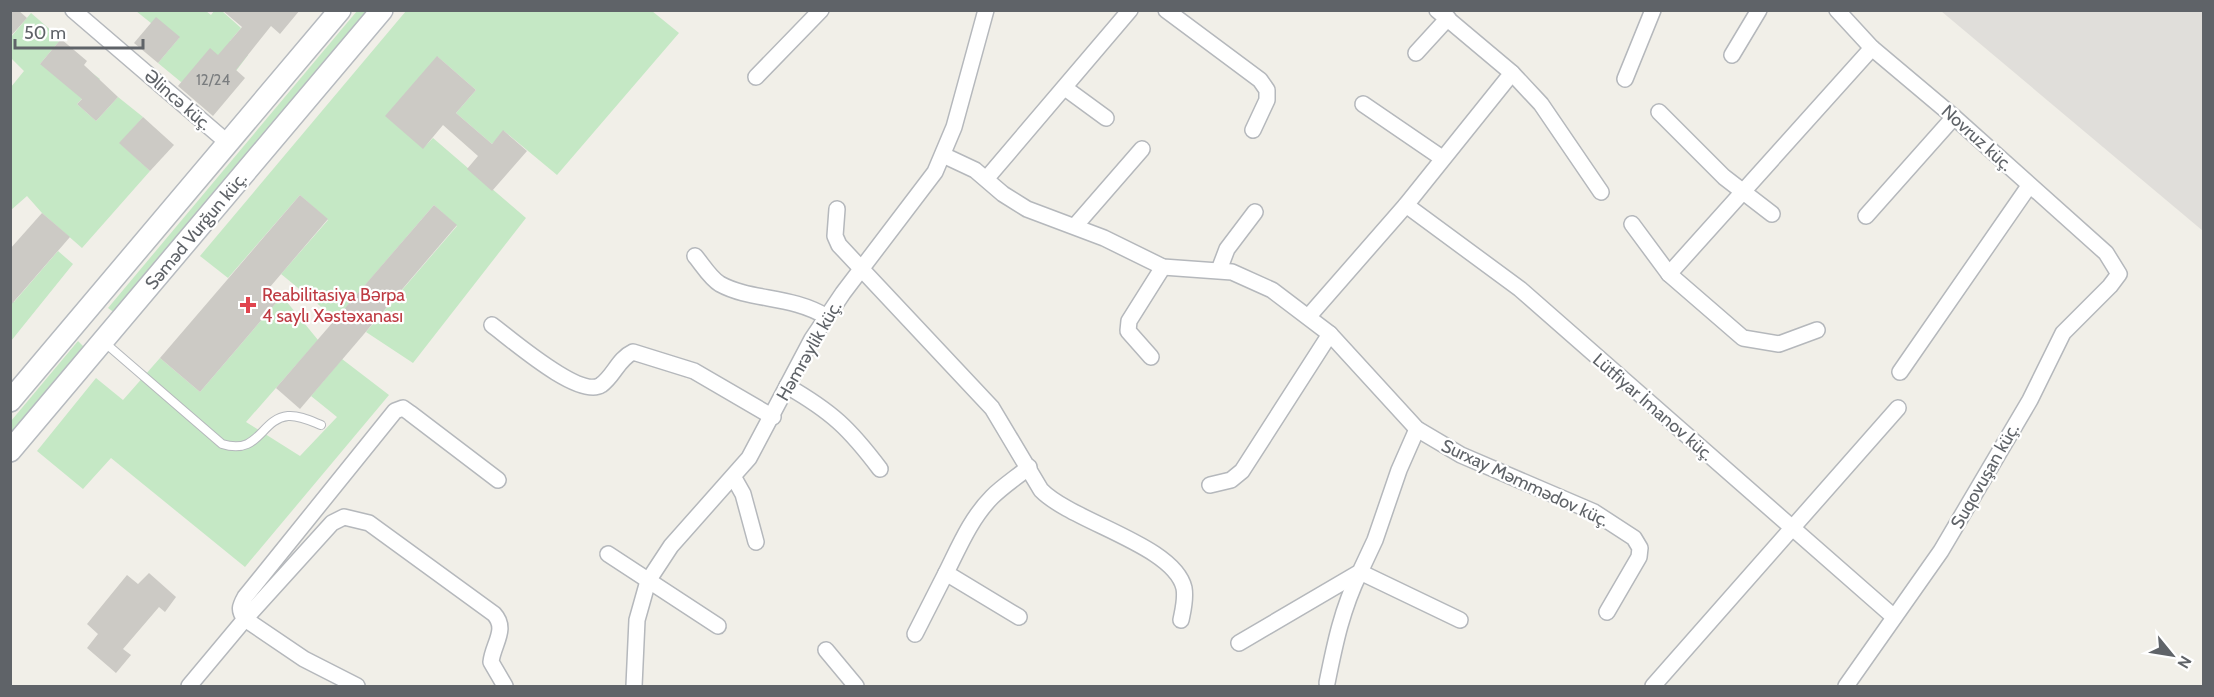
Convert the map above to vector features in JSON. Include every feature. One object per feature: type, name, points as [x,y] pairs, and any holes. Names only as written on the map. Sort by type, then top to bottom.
[{"type":"main road","name":"Səməd Vurğun küç.","points":[[10,401],[340,10]]},
{"type":"main road","name":"Səməd Vurğun küç.","points":[[10,451],[382,10]]},
{"type":"main road","points":[[79,320],[103,341]]},
{"type":"street","name":"Əlincə küç.","points":[[74,10],[228,143]]},
{"type":"street","points":[[756,77],[821,10]]},
{"type":"street","name":"Həmrəylik küç.","points":[[634,687],[637,621],[648,580],[671,546],[734,478],[749,458],[827,316],[922,191],[943,155],[975,57],[986,10]]},
{"type":"street","points":[[987,178],[1130,10]]},
{"type":"street","points":[[1166,10],[1260,80],[1267,90],[1267,100],[1252,130]]},
{"type":"street","points":[[1625,79],[1653,10]]},
{"type":"street","points":[[1732,56],[1759,10]]},
{"type":"street","name":"Novruz küç.","points":[[1837,10],[1872,48],[1954,117],[2106,253],[2116,266]]},
{"type":"street","points":[[1416,53],[1442,14],[1512,73],[1540,104],[1601,192]]},
{"type":"street","points":[[1669,274],[1741,191],[1872,48]]},
{"type":"street","points":[[1309,316],[1406,205],[1512,73]]},
{"type":"street","points":[[1065,88],[1106,118]]},
{"type":"street","points":[[1363,104],[1442,158]]},
{"type":"street","points":[[1659,112],[1741,191],[1772,214]]},
{"type":"street","points":[[1866,216],[1954,117]]},
{"type":"street","points":[[1075,226],[1142,149]]},
{"type":"street","name":"Surxay Məmmədov küç.","points":[[943,155],[987,178],[1003,194],[1027,209],[1075,226],[1163,267],[1219,270],[1248,277],[1309,316],[1330,334],[1417,429],[1461,455],[1594,512],[1634,538],[1640,548],[1639,557],[1607,612]]},
{"type":"street","points":[[1900,372],[2029,186]]},
{"type":"street","name":"Lütfiyar İmanov küç.","points":[[1406,205],[1520,289],[1894,617]]},
{"type":"street","points":[[837,209],[835,236],[839,245],[992,408],[1041,490],[1051,500],[1132,539],[1174,572],[1184,586],[1185,599],[1181,621]]},
{"type":"street","points":[[1219,270],[1227,249],[1255,212]]},
{"type":"street","points":[[1632,224],[1669,274],[1743,338],[1779,344],[1817,330]]},
{"type":"street","points":[[695,256],[718,283],[802,304],[827,316]]},
{"type":"street","name":"Suqovuşan küç.","points":[[1846,687],[1941,551],[2030,400],[2063,333],[2116,280],[2119,274],[2116,266]]},
{"type":"street","points":[[1151,357],[1128,331],[1129,321],[1163,267]]},
{"type":"street","points":[[492,325],[566,379],[586,388],[601,385],[624,356],[633,352],[694,371],[772,417]]},
{"type":"street","points":[[1210,485],[1231,480],[1242,471],[1330,334]]},
{"type":"street","points":[[787,386],[818,405],[850,430],[880,470]]},
{"type":"street","points":[[357,686],[304,659],[245,619],[240,613],[240,606],[246,597],[394,411],[403,408],[498,480]]},
{"type":"street","points":[[1653,687],[1898,408]]},
{"type":"street","points":[[1327,683],[1338,627],[1417,429]]},
{"type":"street","points":[[915,634],[972,523],[988,501],[1029,467]]},
{"type":"street","points":[[734,478],[743,494],[756,542]]},
{"type":"street","points":[[189,687],[245,619],[332,523],[344,517],[355,518],[369,524],[500,620],[501,631],[491,662],[506,687]]},
{"type":"street","points":[[609,554],[718,626]]},
{"type":"street","points":[[946,573],[1019,617]]},
{"type":"street","points":[[1360,573],[1460,620]]},
{"type":"street","points":[[1239,643],[1360,573]]},
{"type":"street","points":[[826,650],[856,687]]},
{"type":"lane","points":[[103,341],[222,444],[235,448],[247,445],[281,418],[290,416],[321,425]]},
{"type":"shaded area","points":[[1941,11],[2203,11],[2203,231]]},
{"type":"green space","points":[[136,11],[206,11],[211,15],[214,11],[222,11],[241,28],[230,41],[248,55],[236,71],[181,82],[158,63],[179,38],[151,23]]},
{"type":"green space","points":[[357,11],[368,11],[115,313],[108,308]]},
{"type":"green space","points":[[406,11],[652,11],[679,33],[557,175],[504,131],[492,144],[456,113],[476,90],[438,57],[423,148],[433,138],[526,218],[413,363],[366,332],[457,226],[434,205],[336,319],[281,274],[328,220],[300,195],[228,278],[200,256]]},
{"type":"green space","points":[[31,13],[61,39],[40,64],[83,66],[100,79],[77,104],[96,121],[118,97],[143,117],[120,143],[150,171],[82,248],[42,213],[27,196],[11,210],[11,87],[24,71],[11,58],[11,37]]},
{"type":"green space","points":[[58,251],[73,264],[11,341],[11,300],[14,302]]},
{"type":"green space","points":[[282,296],[318,340],[246,422],[300,456],[337,417],[311,396],[342,359],[389,395],[245,567],[111,458],[83,489],[37,451],[96,378],[123,400],[160,358],[200,392]]},
{"type":"green space","points":[[78,341],[85,348],[11,436],[11,421]]},
{"type":"building","points":[[10,10],[18,10],[27,18],[10,37]]},
{"type":"building","points":[[222,10],[300,10],[280,34],[271,26],[236,70],[245,78],[213,116],[178,86],[210,48],[218,55],[242,27]]},
{"type":"building","points":[[156,17],[180,37],[158,63],[134,43]]},
{"type":"building","points":[[61,39],[87,61],[84,65],[118,97],[96,121],[77,104],[82,99],[40,64]]},
{"type":"building","points":[[437,56],[476,90],[456,113],[492,144],[503,130],[527,151],[492,191],[467,169],[478,156],[443,125],[423,149],[385,116]]},
{"type":"building","points":[[143,117],[174,145],[150,171],[119,143]]},
{"type":"building","points":[[300,195],[328,219],[270,287],[282,296],[200,392],[160,358]]},
{"type":"building","points":[[434,205],[457,225],[300,409],[276,388]]},
{"type":"building","points":[[42,213],[70,237],[10,306],[10,249]]},
{"type":"building","points":[[149,573],[176,597],[165,612],[159,607],[123,649],[131,655],[116,673],[87,648],[98,634],[87,624],[127,575],[138,584]]},
{"type":"place","name":"Reabilitasiya Bәrpa 4 saylı Xəstəxanası","points":[[248,305]]}]
